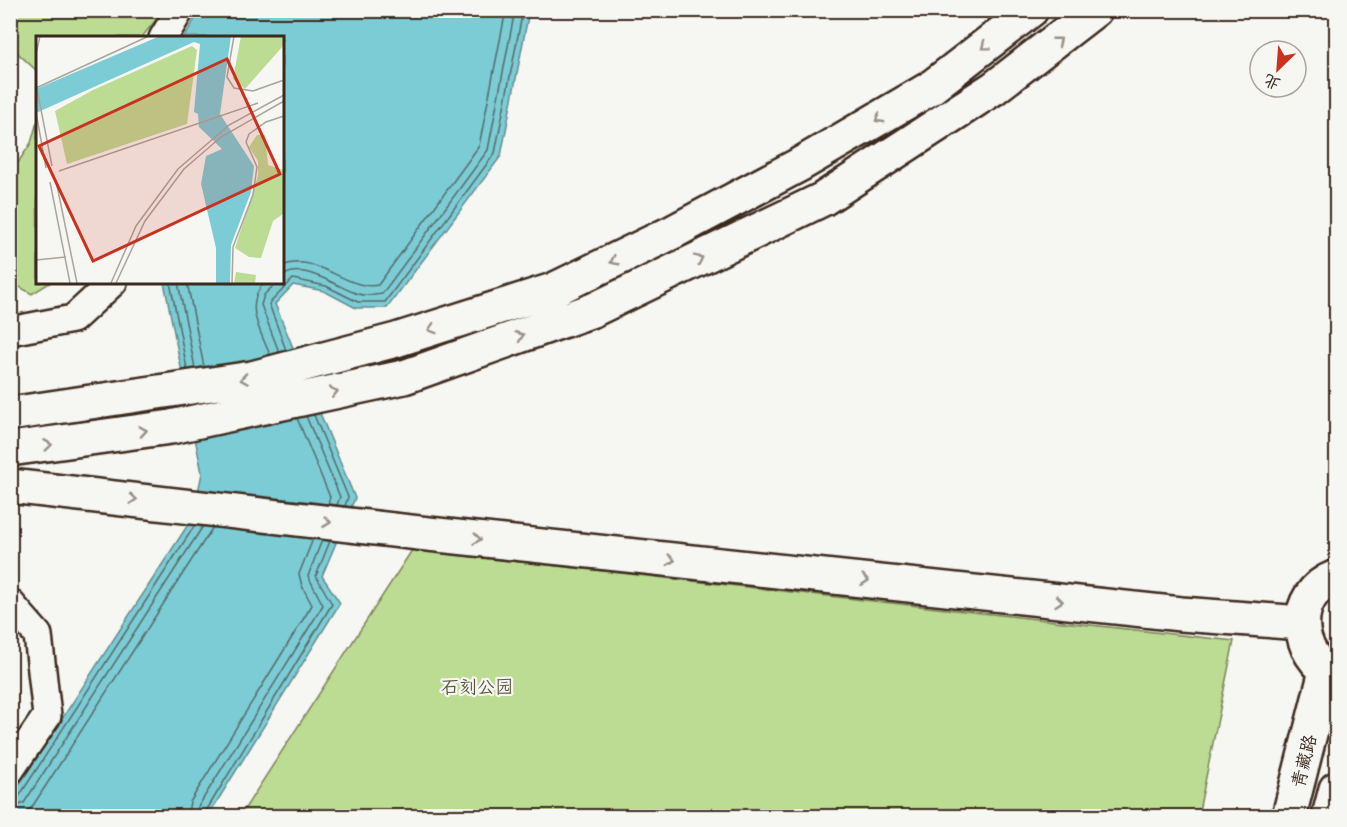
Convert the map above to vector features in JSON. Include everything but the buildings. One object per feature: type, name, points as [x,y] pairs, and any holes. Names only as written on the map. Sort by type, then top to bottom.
[{"type":"highway","points":[[10,414],[252,378],[396,340],[553,290],[673,232],[800,165],[929,89],[1031,10]]},
{"type":"highway","points":[[10,449],[171,427],[404,377],[593,310],[823,199],[994,88],[1095,10]]},
{"type":"highway","points":[[10,486],[419,533],[1158,612],[1302,623]]},
{"type":"highway","points":[[1331,674],[1307,651],[1302,623],[1310,600],[1327,580],[1336,577]]},
{"type":"highway","name":"青藏路","points":[[1289,816],[1331,674]]},
{"type":"highway","points":[[1329,816],[1336,789]]},
{"type":"street","points":[[164,36],[180,10]]},
{"type":"street","points":[[10,331],[73,319],[111,284]]},
{"type":"street","points":[[10,603],[38,636],[47,716],[10,770]]},
{"type":"green space","points":[[11,10],[163,11],[143,36],[36,36],[36,70],[11,47]]},
{"type":"green space","points":[[36,126],[36,284],[48,284],[32,294],[11,282],[11,173],[31,143]]},
{"type":"green space","name":"石刻公园","points":[[412,550],[1234,641],[1198,816],[240,816]]},
{"type":"water","points":[[200,11],[529,11],[501,156],[387,308],[356,308],[324,291],[293,285],[275,304],[355,498],[322,576],[340,603],[208,816],[11,816],[10,799],[193,517],[202,473],[164,284],[284,284],[284,36],[185,36]]}]
